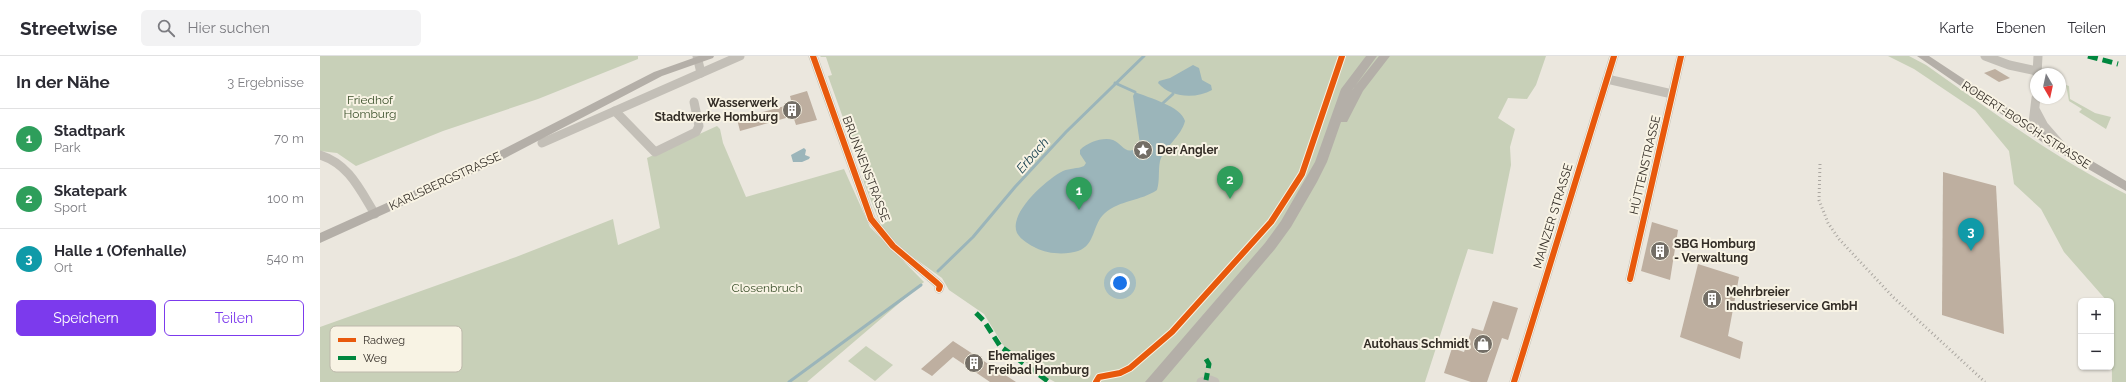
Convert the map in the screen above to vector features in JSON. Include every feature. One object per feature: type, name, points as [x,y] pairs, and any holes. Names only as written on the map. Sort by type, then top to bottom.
[{"type":"main road","points":[[1324,156],[1347,89],[1358,72],[1372,56]]},
{"type":"main road","points":[[1155,379],[1270,246],[1299,203],[1358,90],[1385,56]]},
{"type":"main road","name":"KARLSBERGSTRASSE","points":[[320,238],[573,124],[658,74],[701,57]]},
{"type":"main road","name":"ROBERT-BOSCH-STRASSE","points":[[1924,57],[2034,132],[2126,187]]},
{"type":"street","name":"KARLSBERGSTRASSE","points":[[542,143],[573,124],[615,111],[740,56]]},
{"type":"street","name":"BRUNNENSTRASSE","points":[[813,56],[871,220],[888,243],[910,263],[937,283],[939,290]]},
{"type":"street","name":"MAINZER STRASSE","points":[[1514,382],[1614,56]]},
{"type":"street","name":"HÜTTENSTRASSE","points":[[1630,279],[1681,56]]},
{"type":"street","points":[[1986,56],[2009,65],[2030,70]]},
{"type":"street","points":[[2037,68],[2038,56]]},
{"type":"street","name":"KARLSBERGSTRASSE","points":[[701,57],[701,73]]},
{"type":"street","points":[[1607,79],[1672,94]]},
{"type":"street","points":[[615,111],[655,152],[696,132],[699,126],[694,102]]},
{"type":"street","points":[[2034,132],[2033,123],[2036,104]]},
{"type":"street","points":[[2036,111],[2048,132],[2068,153]]},
{"type":"street","points":[[320,155],[328,157],[345,168],[374,214]]},
{"type":"street","points":[[1201,382],[1210,380],[1215,382]]},
{"type":"green space","name":"Friedhof Homburg","points":[[320,56],[638,56],[638,59],[538,99],[443,131],[356,166],[337,153],[320,151]]},
{"type":"green space","points":[[1546,56],[1536,85],[1527,99],[1508,98],[1498,118],[1515,129],[1510,147],[1511,165],[1493,254],[1468,249],[1425,382],[1055,382],[1042,375],[1003,345],[984,314],[949,290],[942,278],[910,255],[883,231],[864,183],[861,168],[828,76],[832,75],[826,57],[820,57]]},
{"type":"green space","points":[[1888,56],[1909,56],[1926,65],[1999,117],[2074,165],[2126,194],[2126,382],[2112,382],[2112,370],[2114,370],[2114,298],[2104,298],[2064,252],[2041,209],[2014,184],[2009,151],[1975,110],[1914,69]]},
{"type":"green space","points":[[2066,85],[2069,86],[2070,99],[2095,113],[2111,117],[2106,129],[2079,112],[2082,109],[2069,101]]},
{"type":"green space","name":"Closenbruch","points":[[717,126],[720,129],[723,143],[746,197],[844,169],[870,227],[924,282],[807,382],[320,382],[320,327],[516,257],[613,219],[618,245],[660,228],[647,158]]},
{"type":"green space","points":[[866,346],[893,365],[875,381],[848,361]]},
{"type":"water","points":[[1193,65],[1199,68],[1202,80],[1211,85],[1212,90],[1199,95],[1184,96],[1170,92],[1158,83],[1159,81],[1170,78]]},
{"type":"water","points":[[1135,92],[1171,107],[1182,116],[1185,121],[1180,132],[1162,156],[1160,161],[1157,190],[1151,194],[1117,205],[1105,213],[1098,223],[1088,244],[1078,251],[1068,253],[1051,253],[1040,250],[1026,242],[1017,233],[1016,225],[1018,216],[1023,207],[1039,189],[1056,175],[1066,170],[1084,166],[1086,163],[1080,154],[1080,150],[1083,147],[1105,139],[1113,140],[1128,150],[1136,148],[1140,144],[1133,96]]},
{"type":"water","points":[[804,148],[806,150],[805,155],[810,157],[809,159],[802,162],[793,162],[791,155]]},
{"type":"building","points":[[1995,69],[2010,78],[1999,82],[1984,73]]},
{"type":"building","name":"Wasserwerk Stadtwerke Homburg","points":[[807,91],[817,120],[796,125],[793,116],[740,131],[737,119],[792,104],[790,96]]},
{"type":"building","points":[[1943,172],[1996,186],[2004,334],[1942,315]]},
{"type":"building","name":"SBG Homburg - Verwaltung","points":[[1652,222],[1678,230],[1670,280],[1641,271]]},
{"type":"building","name":"Mehrbreier Industrieservice GmbH","points":[[1698,264],[1739,277],[1728,336],[1743,342],[1740,359],[1680,337]]},
{"type":"building","name":"Autohaus Schmidt","points":[[1493,301],[1518,308],[1508,340],[1502,338],[1487,382],[1471,382],[1444,373],[1452,348],[1464,352],[1472,328],[1483,331]]},
{"type":"building","name":"Ehemaliges Freibad Homburg","points":[[953,341],[1016,382],[990,382],[953,357],[932,376],[921,369]]},
{"type":"waterway","name":"Erbach","points":[[1116,83],[1144,56]]},
{"type":"waterway","name":"Erbach","points":[[938,271],[973,237],[1015,187],[1066,132],[1116,83]]},
{"type":"waterway","points":[[1116,83],[1135,92]]},
{"type":"waterway","points":[[1163,103],[1173,94]]},
{"type":"waterway","name":"Erbach","points":[[789,382],[921,285]]},
{"type":"railway","points":[[1820,164],[1819,200],[1828,223],[1839,239],[1893,297],[1985,382]]},
{"type":"marked path","points":[[2088,56],[2118,64]]},
{"type":"marked path","points":[[976,313],[984,321],[1000,346],[1049,382]]},
{"type":"marked path","points":[[1206,359],[1209,364],[1206,380]]},
{"type":"cycle path","points":[[813,56],[871,219],[893,246],[937,283],[940,286],[939,289]]},
{"type":"cycle path","points":[[1096,382],[1099,377],[1120,373],[1130,368],[1172,332],[1271,222],[1302,174],[1342,56]]},
{"type":"cycle path","points":[[1514,382],[1614,56]]},
{"type":"cycle path","points":[[1630,279],[1681,56]]},
{"type":"place","name":"Wasserwerk Stadtwerke Homburg","points":[[792,110]]},
{"type":"place","name":"Der Angler","points":[[1143,150]]},
{"type":"place","name":"Skatepark","points":[[1230,199]]},
{"type":"place","name":"Stadtpark","points":[[1079,210]]},
{"type":"place","name":"SBG Homburg - Verwaltung","points":[[1660,251]]},
{"type":"place","name":"Halle 1 (Ofenhalle)","points":[[1971,251]]},
{"type":"place","name":"Mehrbreier Industrieservice GmbH","points":[[1712,299]]},
{"type":"place","name":"Autohaus Schmidt","points":[[1483,344]]},
{"type":"place","name":"Ehemaliges Freibad Homburg","points":[[974,363]]}]
